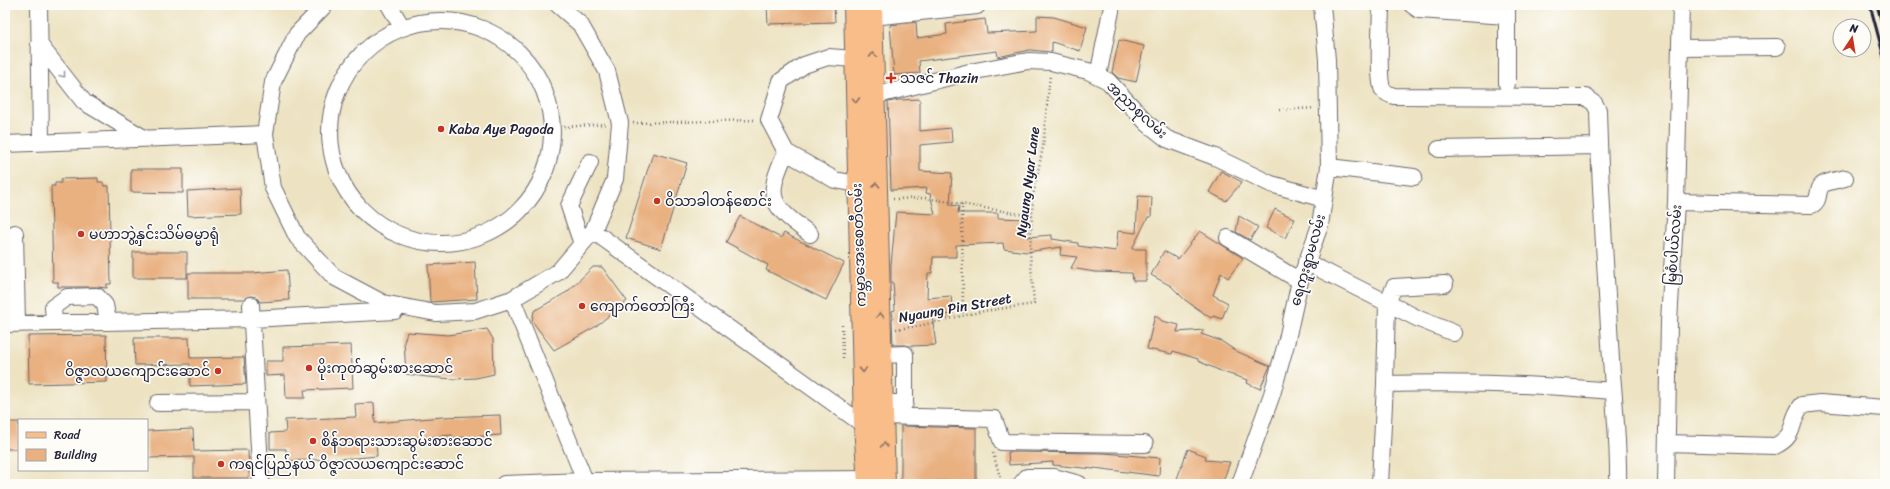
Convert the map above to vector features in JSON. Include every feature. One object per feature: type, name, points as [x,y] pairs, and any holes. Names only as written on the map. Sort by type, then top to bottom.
[{"type":"main road","name":"ကမ္ဘာအေးစေတီလမ်း","points":[[854,5],[858,184],[876,407],[876,481]]},
{"type":"main road","name":"ကမ္ဘာအေးစေတီလမ်း","points":[[872,11],[881,355],[876,407],[864,426],[876,481]]},
{"type":"street","points":[[39,5],[41,142]]},
{"type":"street","points":[[326,5],[297,34],[273,82],[265,134],[272,188],[297,237],[334,277],[382,303],[436,313]]},
{"type":"street","points":[[389,5],[402,27]]},
{"type":"street","points":[[15,233],[11,324],[108,321],[252,312],[383,311],[436,313],[475,310],[512,299],[558,272],[593,231],[615,179],[620,123],[608,71],[580,24],[558,5]]},
{"type":"street","name":"ရေကူးရွာမလမ်း","points":[[1240,484],[1272,394],[1286,344],[1300,281],[1320,225],[1329,167],[1326,60],[1322,5]]},
{"type":"street","points":[[1381,5],[1380,76],[1382,89],[1386,93],[1394,96],[1586,97],[1594,103],[1598,110],[1613,390],[1619,452],[1618,484]]},
{"type":"street","points":[[1412,5],[1418,10],[1507,11],[1507,84]]},
{"type":"street","name":"မြစံပါယ်လမ်း","points":[[1666,484],[1669,322],[1676,202],[1681,5]]},
{"type":"street","points":[[872,11],[977,6]]},
{"type":"street","points":[[1098,76],[1111,11]]},
{"type":"street","points":[[424,21],[452,21],[480,27],[505,40],[526,59],[541,82],[550,109],[553,137],[548,164],[536,190],[519,212],[497,229],[471,240],[443,244],[415,240],[389,231],[365,214],[356,204],[347,193],[334,168],[329,141],[330,113],[338,86],[353,62],[373,43],[402,27],[424,21]]},
{"type":"street","points":[[39,44],[84,102],[144,138]]},
{"type":"street","points":[[1680,48],[1777,47]]},
{"type":"street","points":[[855,59],[828,57],[804,65],[792,73],[781,81],[769,120],[786,152],[835,180],[858,184]]},
{"type":"street","name":"အညာစုလမ်း","points":[[874,96],[970,72],[1028,61],[1052,62],[1088,71],[1108,81],[1148,124],[1167,139],[1215,157],[1271,184],[1324,199]]},
{"type":"street","points":[[5,144],[265,134]]},
{"type":"street","points":[[1439,149],[1599,146]]},
{"type":"street","points":[[786,152],[776,175],[774,200],[785,216],[810,234]]},
{"type":"street","points":[[582,244],[569,206],[590,162]]},
{"type":"street","points":[[1329,167],[1414,177]]},
{"type":"street","points":[[1676,202],[1812,204],[1818,199],[1821,187],[1824,184],[1845,178]]},
{"type":"street","points":[[593,231],[864,426]]},
{"type":"street","points":[[1228,238],[1300,281]]},
{"type":"street","points":[[1306,262],[1419,319],[1454,332]]},
{"type":"street","points":[[1380,484],[1387,303],[1394,287],[1445,284]]},
{"type":"street","points":[[54,322],[54,307],[67,297],[97,296],[105,305],[108,321]]},
{"type":"street","points":[[512,299],[585,480]]},
{"type":"street","points":[[252,312],[261,484]]},
{"type":"street","points":[[1385,384],[1454,382],[1613,390]]},
{"type":"street","points":[[158,403],[256,402]]},
{"type":"street","points":[[1667,443],[1775,446],[1784,442],[1790,436],[1795,413],[1802,405],[1820,403],[1885,408]]},
{"type":"street","points":[[876,407],[994,419],[1002,442],[1145,444]]},
{"type":"street","points":[[1021,484],[1027,477],[1054,477],[1079,484]]},
{"type":"street","points":[[504,484],[585,480],[876,481]]},
{"type":"path","name":"Nyaung Nyar Lane","points":[[1034,304],[1030,252],[1032,216],[1043,147],[1052,62]]},
{"type":"path","points":[[1279,110],[1328,108]]},
{"type":"path","points":[[564,127],[620,123],[769,120]]},
{"type":"path","points":[[877,200],[926,198],[1032,216]]},
{"type":"path","points":[[962,204],[964,316]]},
{"type":"path","name":"Nyaung Pin Street","points":[[880,331],[918,326],[984,311],[1034,304]]},
{"type":"path","points":[[842,325],[843,358]]},
{"type":"building","points":[[767,5],[834,5],[835,22],[768,24]]},
{"type":"building","points":[[1037,16],[1054,17],[1087,27],[1080,51],[1052,42],[1052,52],[1029,50],[998,57],[997,51],[919,61],[920,73],[894,75],[890,25],[916,22],[917,38],[947,34],[946,24],[985,19],[987,33],[1037,31]]},
{"type":"building","points":[[1119,40],[1144,46],[1136,82],[1118,78],[1112,72]]},
{"type":"building","points":[[920,99],[920,131],[951,128],[952,142],[920,145],[920,171],[952,173],[950,205],[959,206],[958,213],[998,213],[998,218],[1028,219],[1027,237],[1052,235],[1052,239],[1078,243],[1078,246],[1116,251],[1118,231],[1136,233],[1138,196],[1152,197],[1151,217],[1148,217],[1132,249],[1146,249],[1146,281],[1133,281],[1132,273],[1095,272],[1071,268],[1077,257],[1060,255],[1061,247],[1027,252],[1004,249],[1003,243],[956,245],[956,257],[933,257],[932,273],[928,273],[927,298],[951,296],[953,314],[932,316],[936,345],[893,345],[892,311],[895,310],[893,283],[891,283],[891,265],[896,212],[935,214],[930,194],[926,193],[927,188],[891,190],[888,102]]},
{"type":"building","name":"ဝိသာခါတန်စောင်း","points":[[653,153],[687,163],[661,249],[626,238]]},
{"type":"building","points":[[131,169],[183,169],[183,193],[131,192]]},
{"type":"building","points":[[1221,171],[1242,182],[1226,201],[1209,192]]},
{"type":"building","name":"မဟာဘွဲ့နှင်းသိမ်ဓမ္မာရုံ","points":[[98,178],[98,182],[103,182],[104,186],[109,186],[111,284],[107,284],[107,288],[58,287],[58,282],[53,282],[51,186],[55,186],[55,183],[61,183],[61,179]]},
{"type":"building","points":[[240,188],[241,214],[188,216],[187,191]]},
{"type":"building","points":[[1275,209],[1295,219],[1285,238],[1266,228]]},
{"type":"building","points":[[740,216],[781,238],[784,233],[844,263],[826,300],[766,270],[768,265],[726,242]]},
{"type":"building","points":[[1239,216],[1258,227],[1250,240],[1236,232]]},
{"type":"building","points":[[1200,231],[1243,258],[1228,278],[1221,273],[1213,295],[1228,303],[1222,319],[1213,316],[1211,318],[1185,300],[1171,286],[1151,275],[1164,251],[1178,259]]},
{"type":"building","points":[[133,252],[187,252],[187,278],[133,278]]},
{"type":"building","points":[[475,262],[477,299],[430,302],[428,265]]},
{"type":"building","name":"ကျောက်တော်ကြီး","points":[[593,267],[602,267],[627,301],[595,327],[554,350],[532,321],[534,311],[567,292]]},
{"type":"building","points":[[287,270],[289,300],[260,302],[256,297],[251,296],[244,299],[188,299],[188,273],[253,273]]},
{"type":"building","points":[[1155,315],[1162,321],[1179,325],[1177,332],[1204,330],[1201,334],[1221,341],[1236,351],[1270,366],[1260,389],[1247,383],[1248,380],[1223,372],[1198,361],[1198,359],[1173,351],[1172,354],[1147,349]]},
{"type":"building","points":[[487,329],[493,339],[494,374],[476,378],[454,379],[406,374],[404,342],[407,332],[448,335]]},
{"type":"building","points":[[106,335],[107,382],[29,384],[28,336]]},
{"type":"building","points":[[134,338],[189,338],[190,358],[244,357],[246,384],[190,386],[190,364],[135,365]]},
{"type":"building","name":"မိုးကုတ်ဆွမ်းစားဆောင်","points":[[351,345],[353,388],[304,390],[305,398],[286,398],[285,375],[266,376],[266,361],[283,361],[283,347]]},
{"type":"building","points":[[374,403],[375,423],[442,417],[500,415],[501,435],[452,438],[452,435],[376,441],[377,456],[356,458],[286,461],[286,449],[270,449],[270,433],[286,432],[285,420],[356,417],[355,404]]},
{"type":"building","points":[[5,422],[18,422],[18,449],[5,449]]},
{"type":"building","points":[[901,426],[976,428],[976,484],[964,484],[965,481],[935,481],[935,484],[901,484]]},
{"type":"building","points":[[193,429],[194,451],[248,450],[249,478],[194,478],[194,457],[148,458],[148,431]]},
{"type":"building","points":[[1188,449],[1206,456],[1205,460],[1230,462],[1222,484],[1175,484]]},
{"type":"building","points":[[1008,452],[1104,453],[1160,458],[1159,476],[1094,468],[1053,465],[1053,462],[1009,465]]},
{"type":"railway","points":[[1870,5],[1885,61]]},
{"type":"railway","points":[[1877,5],[1885,34]]},
{"type":"place","name":"သဇင် Thazin","points":[[891,78]]},
{"type":"place","name":"Kaba Aye Pagoda","points":[[441,129]]},
{"type":"place","name":"ဝိသာခါတန်စောင်း","points":[[657,201]]},
{"type":"place","name":"မဟာဘွဲ့နှင်းသိမ်ဓမ္မာရုံ","points":[[81,234]]},
{"type":"place","name":"ကျောက်တော်ကြီး","points":[[582,306]]},
{"type":"place","name":"မိုးကုတ်ဆွမ်းစားဆောင်","points":[[309,368]]},
{"type":"place","name":"ဝိဇ္ဇာလယကျောင်းဆောင်","points":[[218,371]]},
{"type":"place","name":"စိန်ဘရားသားဆွမ်းစားဆောင်","points":[[313,441]]},
{"type":"place","name":"ကရင်ပြည်နယ် ဝိဇ္ဇာလယကျောင်းဆောင်","points":[[221,464]]}]
